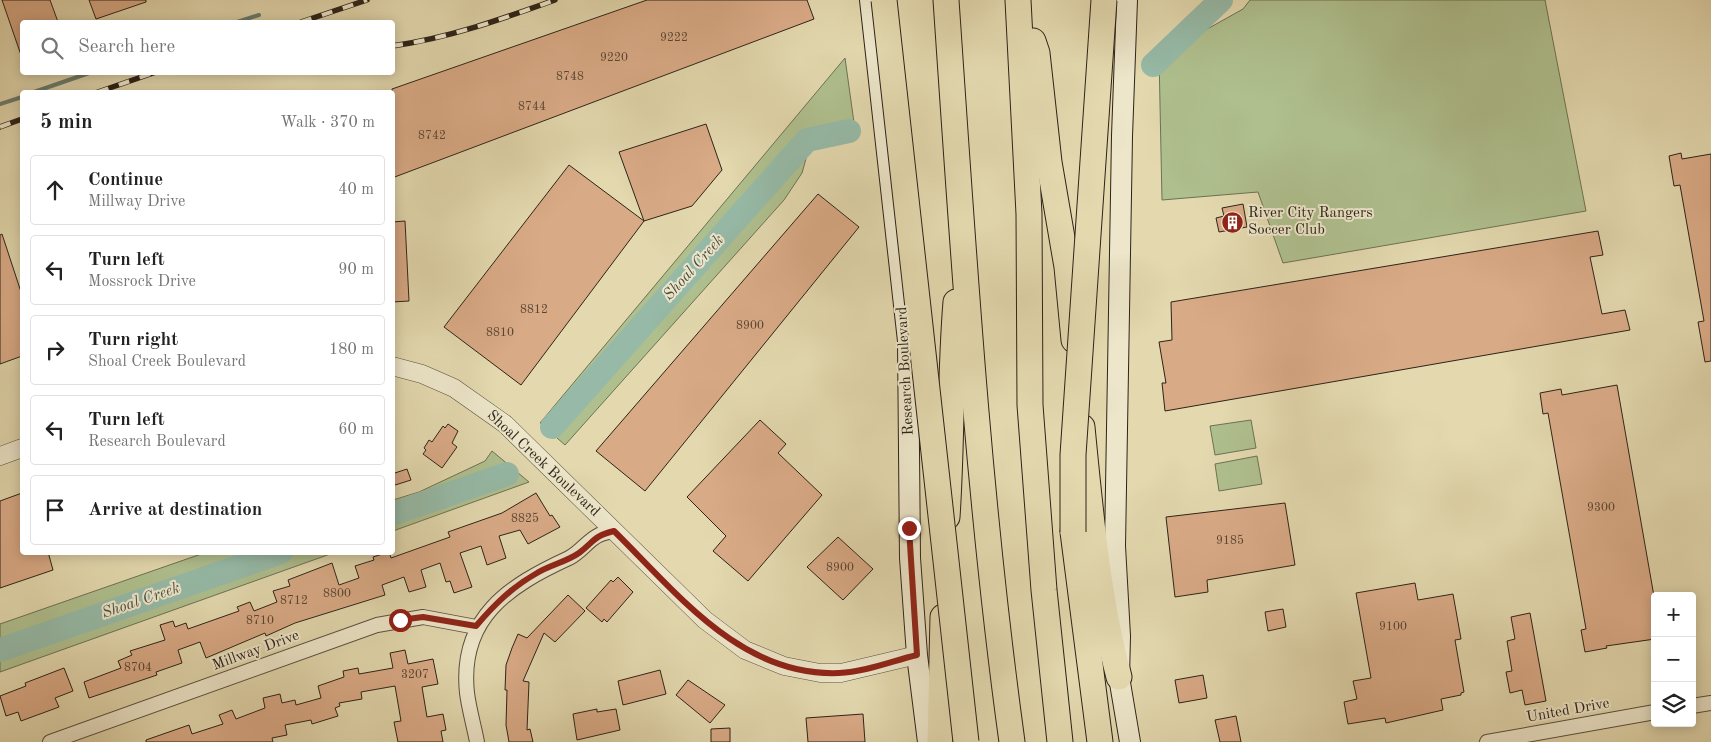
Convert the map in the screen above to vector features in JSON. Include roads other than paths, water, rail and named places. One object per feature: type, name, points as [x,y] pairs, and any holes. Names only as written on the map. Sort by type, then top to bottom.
[{"type":"highway","points":[[884,0],[919,299],[932,455],[966,742]]},
{"type":"highway","points":[[946,0],[962,235],[996,622],[1012,742]]},
{"type":"highway","points":[[1085,742],[1073,575],[1073,455],[1104,0]]},
{"type":"highway","points":[[1018,1],[1037,53],[1049,162],[1067,267],[1085,458],[1100,573],[1112,652],[1119,677]]},
{"type":"highway","points":[[1018,1],[1029,214],[1030,405],[1043,575],[1060,742]]},
{"type":"highway","points":[[940,742],[953,344],[962,235]]},
{"type":"highway","points":[[1073,532],[1100,742]]},
{"type":"main road","name":"Research Boulevard","points":[[870,0],[908,341],[909,528],[917,655],[928,742]]},
{"type":"main road","points":[[1127,0],[1122,136],[1115,546],[1120,636],[1119,677],[1130,742]]},
{"type":"street","name":"Shoal Creek Boulevard","points":[[395,367],[422,374],[454,388],[505,424],[712,626],[737,645],[766,660],[801,671],[841,673],[917,655]]},
{"type":"street","points":[[0,456],[20,449]]},
{"type":"street","points":[[477,742],[467,692],[467,663],[476,626],[498,601],[516,585],[578,553],[598,535],[614,531]]},
{"type":"street","name":"Millway Drive","points":[[50,742],[377,625],[423,617],[476,626]]},
{"type":"street","points":[[1696,705],[1711,703]]},
{"type":"street","name":"United Drive","points":[[1487,742],[1651,713]]},
{"type":"waterway","name":"Shoal Creek","points":[[1153,65],[1221,0]]},
{"type":"waterway","points":[[243,20],[259,15]]},
{"type":"waterway","points":[[40,90],[83,75]]},
{"type":"waterway","points":[[0,104],[20,98]]},
{"type":"waterway","name":"Shoal Creek","points":[[552,427],[807,140],[849,131]]},
{"type":"waterway","name":"Shoal Creek","points":[[395,513],[507,474]]},
{"type":"waterway","name":"Shoal Creek","points":[[0,650],[272,555]]},
{"type":"railway","points":[[307,20],[367,0]]},
{"type":"railway","points":[[395,46],[455,33],[555,0]]},
{"type":"railway","points":[[104,90],[147,75]]},
{"type":"railway","points":[[0,127],[20,120]]},
{"type":"place","name":"River City Rangers Soccer Club","points":[[1232,222]]}]
